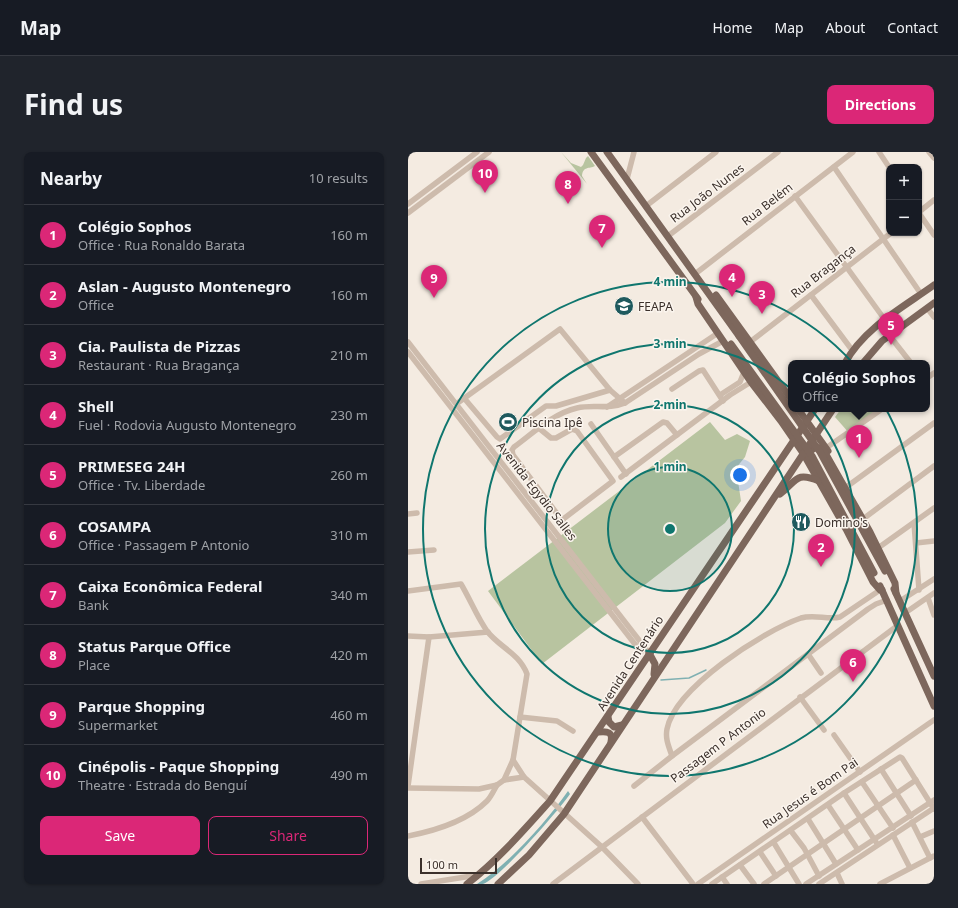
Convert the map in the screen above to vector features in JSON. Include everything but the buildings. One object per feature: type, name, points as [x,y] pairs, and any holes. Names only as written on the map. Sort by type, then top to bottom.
[{"type":"main road","points":[[591,152],[812,456],[874,573],[934,706]]},
{"type":"main road","points":[[607,152],[788,406]]},
{"type":"main road","points":[[696,276],[702,276],[788,395]]},
{"type":"main road","points":[[847,360],[852,350],[868,333],[934,285]]},
{"type":"main road","points":[[696,297],[698,304],[744,372],[803,453],[874,582],[881,590]]},
{"type":"main road","points":[[865,360],[871,352],[889,335],[934,303]]},
{"type":"main road","points":[[792,412],[820,452],[885,571],[934,676]]},
{"type":"main road","points":[[781,421],[788,426],[791,426],[797,422],[798,412]]},
{"type":"main road","points":[[800,412],[826,448],[839,471],[844,485]]},
{"type":"main road","name":"Avenida Centenário","points":[[467,884],[480,874],[552,802],[649,653],[784,452],[813,412]]},
{"type":"main road","points":[[498,884],[529,855],[563,813],[831,412]]},
{"type":"main road","points":[[784,452],[786,429]]},
{"type":"main road","points":[[817,479],[809,454],[810,451],[816,447],[823,449],[863,518],[895,583],[896,593]]},
{"type":"main road","points":[[774,499],[796,478],[805,476],[817,479]]},
{"type":"main road","points":[[641,652],[644,661]]},
{"type":"main road","points":[[646,688],[656,666],[649,653]]},
{"type":"main road","points":[[608,716],[609,722],[614,727],[622,724]]},
{"type":"main road","points":[[598,732],[610,733],[612,737],[611,742]]},
{"type":"street","points":[[408,204],[477,152]]},
{"type":"street","points":[[409,211],[489,152]]},
{"type":"street","points":[[627,179],[634,152]]},
{"type":"street","points":[[646,206],[716,152]]},
{"type":"street","name":"Rua João Nunes","points":[[668,236],[778,152]]},
{"type":"street","name":"Rua Belém","points":[[696,276],[795,196],[853,152]]},
{"type":"street","points":[[879,152],[887,164]]},
{"type":"street","points":[[929,152],[934,158]]},
{"type":"street","points":[[834,167],[921,294]]},
{"type":"street","points":[[795,196],[885,320]]},
{"type":"street","points":[[922,210],[934,200]]},
{"type":"street","points":[[922,217],[934,235]]},
{"type":"street","name":"Rua Bragança","points":[[750,342],[887,236]]},
{"type":"street","points":[[811,295],[852,350]]},
{"type":"street","points":[[927,308],[934,317]]},
{"type":"street","points":[[610,390],[556,406],[546,406],[500,439],[462,400],[560,329],[610,390],[623,401]]},
{"type":"street","points":[[567,527],[513,455],[512,450],[514,447],[557,416],[571,409],[580,407],[614,407],[718,333]]},
{"type":"street","points":[[889,335],[909,360]]},
{"type":"street","points":[[623,401],[699,354],[723,341]]},
{"type":"street","name":"Avenida Egydio Salles","points":[[408,342],[649,653]]},
{"type":"street","name":"Avenida Egydio Salles","points":[[408,352],[641,652]]},
{"type":"street","points":[[672,389],[699,371],[703,370],[723,401]]},
{"type":"street","points":[[590,424],[614,457],[624,475],[723,401],[741,384],[744,372]]},
{"type":"street","points":[[720,395],[741,384],[751,382]]},
{"type":"street","points":[[826,448],[878,412]]},
{"type":"street","points":[[614,457],[663,422],[667,423],[677,435]]},
{"type":"street","points":[[844,485],[934,423]]},
{"type":"street","points":[[540,428],[551,438],[556,438],[572,429],[577,432],[614,481],[562,520]]},
{"type":"street","points":[[863,518],[934,466]]},
{"type":"street","points":[[878,548],[934,508]]},
{"type":"street","points":[[408,514],[417,513]]},
{"type":"street","points":[[914,523],[919,590]]},
{"type":"street","points":[[916,544],[934,541]]},
{"type":"street","points":[[408,552],[434,550]]},
{"type":"street","points":[[900,601],[934,579]]},
{"type":"street","points":[[408,591],[462,584],[488,632],[518,658],[527,674],[513,760],[504,780]]},
{"type":"street","points":[[672,756],[667,741],[667,730],[670,721],[683,698],[692,689],[754,641],[802,618],[840,617],[871,595],[881,590]]},
{"type":"street","points":[[905,613],[934,593]]},
{"type":"street","points":[[871,595],[876,604]]},
{"type":"street","points":[[928,598],[934,614]]},
{"type":"street","points":[[634,786],[846,626],[876,604],[887,600]]},
{"type":"street","points":[[840,617],[846,626]]},
{"type":"street","name":"Passagem P Antonio","points":[[553,884],[800,697],[897,626]]},
{"type":"street","points":[[408,636],[429,637],[488,632]]},
{"type":"street","points":[[429,637],[408,787],[469,790],[496,785],[504,780],[524,777]]},
{"type":"street","points":[[808,654],[821,673]]},
{"type":"street","points":[[800,697],[824,730]]},
{"type":"street","points":[[520,717],[557,721],[573,731]]},
{"type":"street","name":"Rua Jesus é Bom Pai","points":[[698,884],[934,720]]},
{"type":"street","points":[[834,736],[860,772]]},
{"type":"street","points":[[712,884],[774,843],[844,793],[900,757],[933,806]]},
{"type":"street","points":[[513,760],[524,777],[602,847],[638,884]]},
{"type":"street","points":[[881,769],[911,816]]},
{"type":"street","points":[[764,884],[823,842],[916,780]]},
{"type":"street","points":[[862,782],[879,805],[893,828]]},
{"type":"street","points":[[408,836],[450,823],[468,814],[488,801],[496,785]]},
{"type":"street","points":[[844,793],[861,817],[878,846]]},
{"type":"street","points":[[828,805],[858,850]]},
{"type":"street","points":[[806,884],[911,816],[933,806]]},
{"type":"street","points":[[820,884],[878,846],[933,806]]},
{"type":"street","points":[[642,817],[693,884]]},
{"type":"street","points":[[808,819],[836,864]]},
{"type":"street","points":[[880,884],[932,857],[912,822]]},
{"type":"street","points":[[791,831],[807,854],[819,876]]},
{"type":"street","points":[[920,838],[934,831]]},
{"type":"street","points":[[893,835],[910,868]]},
{"type":"street","points":[[774,843],[799,884]]},
{"type":"street","points":[[760,852],[776,876]]},
{"type":"street","points":[[740,865],[754,884]]},
{"type":"street","points":[[837,873],[842,884]]},
{"type":"street","points":[[421,884],[480,874]]},
{"type":"street","points":[[722,877],[727,884]]},
{"type":"green space","points":[[561,152],[571,163],[581,167],[588,156],[595,166],[585,169],[583,173],[582,176],[587,184]]},
{"type":"green space","points":[[839,412],[878,412],[849,433],[835,417]]},
{"type":"green space","points":[[710,422],[725,440],[737,434],[750,441],[745,457],[736,468],[741,501],[725,523],[542,664],[488,591]]},
{"type":"water","points":[[568,791],[570,794],[564,802],[515,857],[491,879],[483,884],[477,884],[502,865],[526,842],[549,816]]},
{"type":"waterway","points":[[661,680],[689,678],[706,670]]},
{"type":"place","name":"Cinépolis - Paque Shopping","points":[[485,193]]},
{"type":"place","name":"Status Parque Office","points":[[568,204]]},
{"type":"place","name":"Caixa Econômica Federal","points":[[602,248]]},
{"type":"place","name":"Shell","points":[[732,297]]},
{"type":"place","name":"Parque Shopping","points":[[434,298]]},
{"type":"place","name":"FEAPA","points":[[624,306]]},
{"type":"place","name":"Cia. Paulista de Pizzas","points":[[762,314]]},
{"type":"place","name":"PRIMESEG 24H","points":[[891,345]]},
{"type":"place","name":"Piscina Ipê","points":[[508,422]]},
{"type":"place","name":"Colégio Sophos","points":[[859,458]]},
{"type":"place","name":"Domino's","points":[[801,522]]},
{"type":"place","name":"Aslan - Augusto Montenegro","points":[[821,567]]},
{"type":"place","name":"COSAMPA","points":[[853,682]]}]
